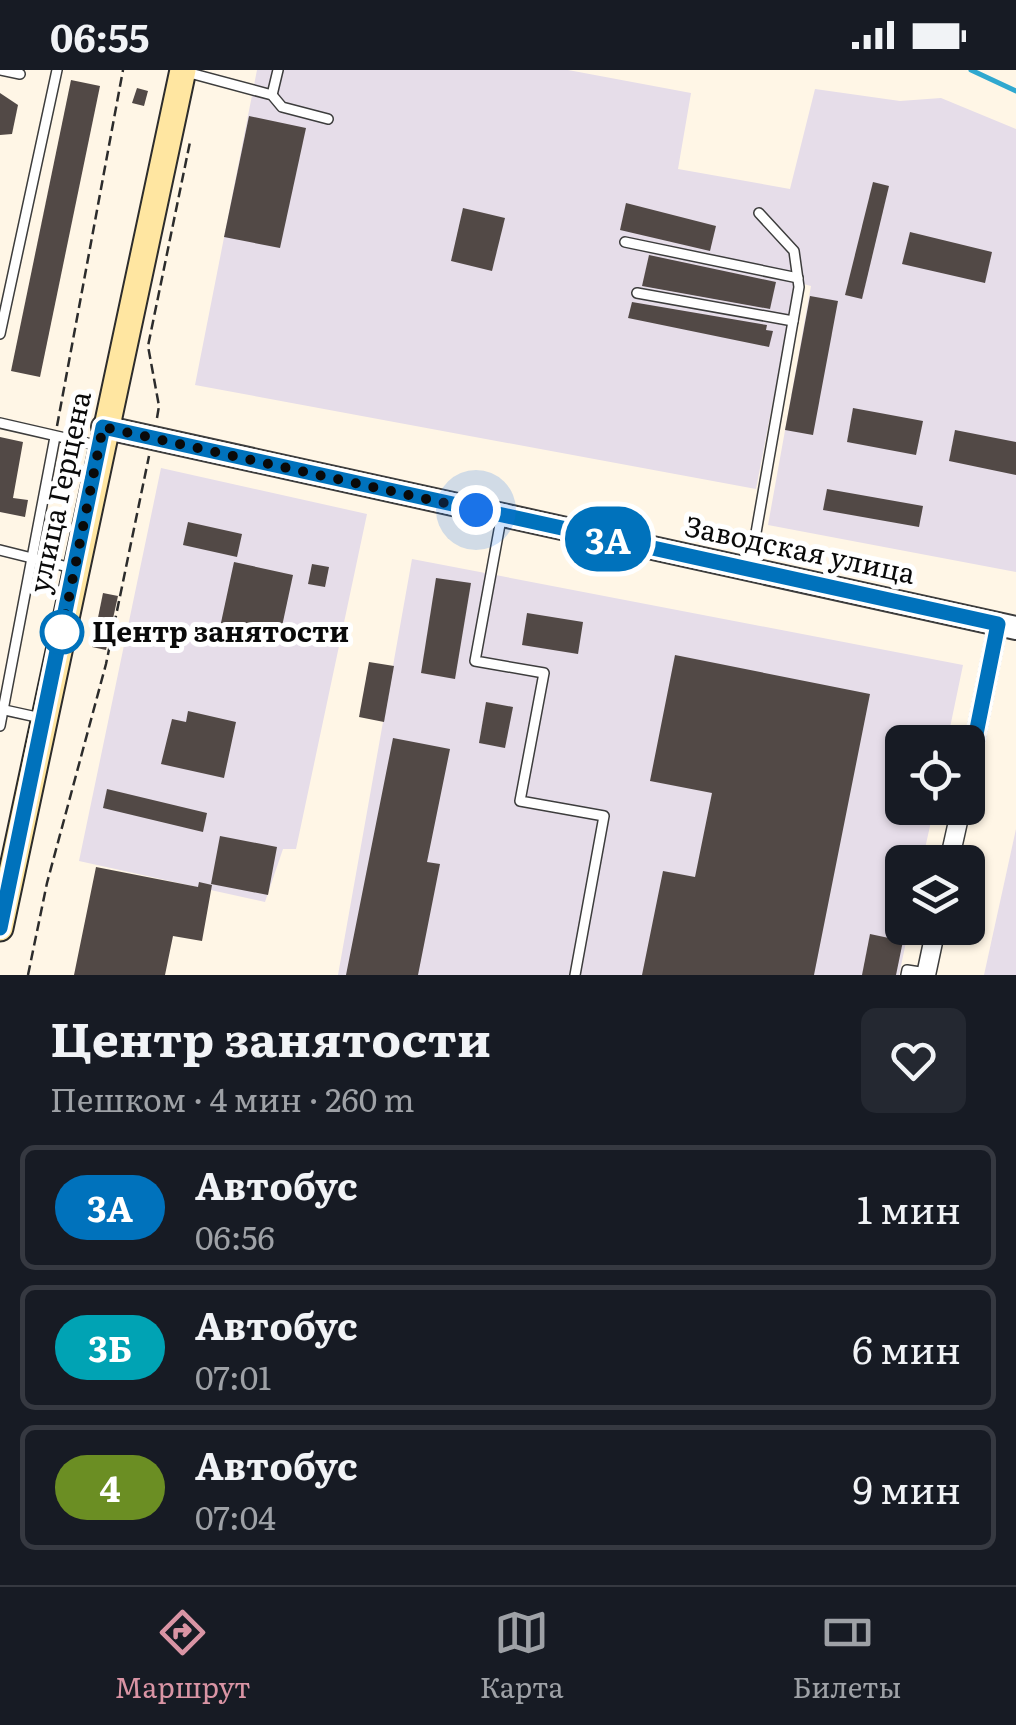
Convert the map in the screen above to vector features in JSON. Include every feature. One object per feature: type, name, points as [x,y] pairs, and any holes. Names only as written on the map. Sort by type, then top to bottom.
[{"type":"main road","name":"улица Герцена","points":[[0,928],[8,852],[44,718],[182,71]]},
{"type":"street","name":"Заводская улица","points":[[102,437],[153,438],[1007,626]]},
{"type":"street","points":[[981,725],[1007,626]]},
{"type":"street","points":[[926,974],[932,945]]},
{"type":"lane","points":[[0,70],[20,74]]},
{"type":"lane","points":[[0,334],[57,70]]},
{"type":"lane","points":[[272,95],[278,70]]},
{"type":"lane","points":[[182,71],[272,95],[282,107],[328,119]]},
{"type":"lane","points":[[750,570],[798,278],[794,251],[759,213]]},
{"type":"lane","points":[[625,242],[798,278]]},
{"type":"lane","points":[[637,293],[793,321]]},
{"type":"lane","points":[[0,423],[55,437],[102,437]]},
{"type":"lane","points":[[0,726],[55,437]]},
{"type":"lane","points":[[502,516],[475,661],[544,673],[520,801],[604,816],[575,975]]},
{"type":"lane","points":[[0,550],[75,569]]},
{"type":"lane","points":[[2,709],[44,718]]},
{"type":"lane","points":[[906,975],[907,970],[926,974]]},
{"type":"path","points":[[55,437],[123,70]]},
{"type":"path","points":[[28,975],[106,664],[160,406],[148,346],[190,142]]},
{"type":"shaded area","points":[[257,70],[568,70],[691,93],[678,169],[790,189],[815,89],[900,101],[941,98],[1016,129],[1016,572],[768,525],[811,286],[796,282],[756,489],[195,385]]},
{"type":"shaded area","points":[[161,468],[367,514],[296,849],[283,849],[265,902],[79,861]]},
{"type":"shaded area","points":[[412,559],[963,665],[951,725],[885,725],[885,825],[930,825],[926,845],[885,845],[885,945],[905,945],[899,975],[338,975]]},
{"type":"shaded area","points":[[1016,829],[1016,975],[984,975]]},
{"type":"building","points":[[71,80],[100,86],[40,377],[11,371]]},
{"type":"building","points":[[137,88],[148,91],[144,106],[132,103]]},
{"type":"building","points":[[0,93],[18,105],[12,134],[0,135]]},
{"type":"building","points":[[249,116],[306,128],[280,248],[224,237]]},
{"type":"building","points":[[873,182],[889,186],[862,299],[845,295]]},
{"type":"building","points":[[626,203],[716,226],[710,251],[620,230]]},
{"type":"building","points":[[463,208],[505,218],[492,271],[451,261]]},
{"type":"building","points":[[910,232],[992,252],[985,283],[902,264]]},
{"type":"building","points":[[649,255],[776,282],[770,309],[642,286]]},
{"type":"building","points":[[810,296],[838,301],[813,435],[785,430]]},
{"type":"building","points":[[632,302],[767,325],[766,330],[773,331],[769,347],[628,318]]},
{"type":"building","points":[[853,408],[923,421],[916,455],[847,442]]},
{"type":"building","points":[[955,430],[1016,442],[1016,475],[949,461]]},
{"type":"building","points":[[0,437],[23,442],[13,498],[28,500],[25,517],[0,512]]},
{"type":"building","points":[[827,489],[923,506],[919,527],[823,510]]},
{"type":"building","points":[[188,522],[242,534],[237,557],[183,545]]},
{"type":"building","points":[[234,562],[293,575],[278,645],[219,632]]},
{"type":"building","points":[[312,564],[329,567],[325,587],[308,584]]},
{"type":"building","points":[[436,578],[471,583],[455,679],[421,673]]},
{"type":"building","points":[[103,593],[118,596],[106,650],[92,647]]},
{"type":"building","points":[[527,613],[583,622],[578,654],[522,645]]},
{"type":"building","points":[[675,655],[870,694],[814,975],[642,975],[663,871],[695,877],[712,793],[650,781]]},
{"type":"building","points":[[369,662],[394,666],[384,722],[359,717]]},
{"type":"building","points":[[486,702],[513,707],[505,748],[479,743]]},
{"type":"building","points":[[188,711],[236,722],[224,778],[161,764],[172,719],[186,722]]},
{"type":"building","points":[[393,738],[450,749],[427,862],[440,864],[418,975],[346,975]]},
{"type":"building","points":[[107,789],[207,813],[203,832],[103,808]]},
{"type":"building","points":[[220,836],[277,847],[268,895],[211,884]]},
{"type":"building","points":[[96,867],[198,887],[199,882],[212,885],[202,941],[173,936],[165,975],[74,975]]},
{"type":"building","points":[[870,934],[885,937],[885,945],[902,945],[896,975],[862,975]]},
{"type":"waterway","points":[[971,70],[1016,91]]},
{"type":"bus line","name":"3А","points":[[0,928],[103,427],[998,624],[978,725]]},
{"type":"place","name":"Центр занятости","points":[[62,632]]},
{"type":"route","points":[[62,632],[103,427],[476,510]]}]
